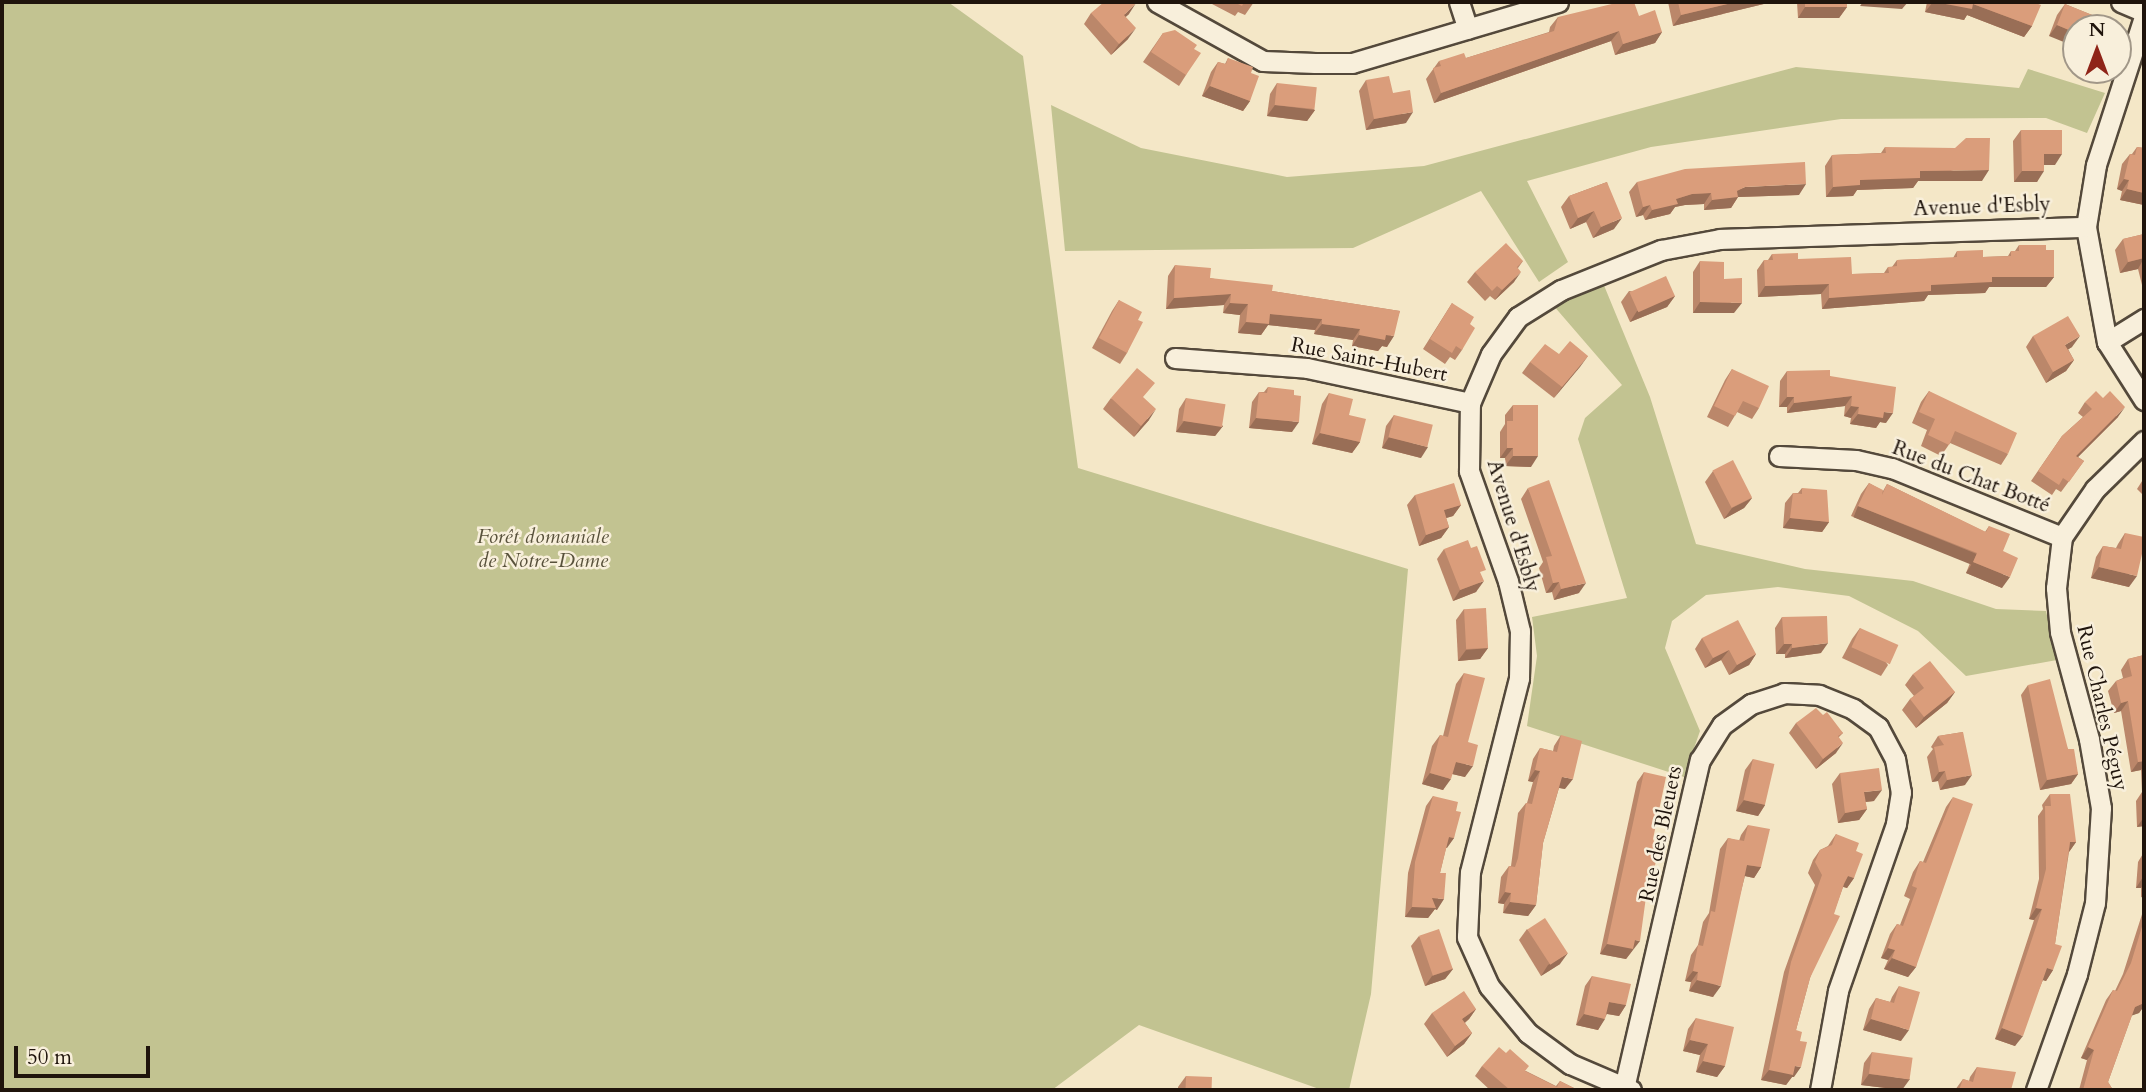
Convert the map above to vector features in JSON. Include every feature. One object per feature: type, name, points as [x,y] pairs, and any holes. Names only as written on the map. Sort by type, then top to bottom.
[{"type":"street","points":[[1157,2],[1263,61],[1352,63],[1558,2]]},
{"type":"street","points":[[1459,2],[1468,29]]},
{"type":"street","points":[[2121,2],[2144,12]]},
{"type":"street","points":[[2144,17],[2096,165],[2086,227],[2107,342],[2144,400]]},
{"type":"street","name":"Avenue d'Esbly","points":[[1628,1089],[1570,1064],[1528,1033],[1489,986],[1467,937],[1470,872],[1519,678],[1520,632],[1508,581],[1469,471],[1470,403],[1491,354],[1518,317],[1561,290],[1661,250],[1720,239],[2086,227]]},
{"type":"street","points":[[2107,342],[2144,319]]},
{"type":"street","name":"Rue Saint-Hubert","points":[[1175,358],[1307,368],[1470,403]]},
{"type":"street","name":"Rue Charles Péguy","points":[[2036,1090],[2077,974],[2095,904],[2101,808],[2089,739],[2060,632],[2056,589],[2062,537],[2095,489],[2144,441]]},
{"type":"street","name":"Rue du Chat Botté","points":[[1779,456],[1844,458],[1892,468],[2062,537]]},
{"type":"street","name":"Rue des Bleuets","points":[[1628,1089],[1700,760],[1723,726],[1751,704],[1784,692],[1819,695],[1853,709],[1878,727],[1895,759],[1901,792],[1896,824],[1838,991],[1820,1090]]},
{"type":"green space","name":"Forêt domaniale de Notre-Dame","points":[[2,2],[948,2],[1023,56],[1078,468],[1408,569],[1371,994],[1349,1090],[1322,1090],[1139,1025],[1052,1090],[2,1090]]},
{"type":"green space","points":[[1796,67],[2019,88],[2028,69],[2062,80],[2062,84],[2076,84],[2105,93],[2087,133],[2046,118],[1841,119],[1651,147],[1527,181],[1568,262],[1539,282],[1481,191],[1353,248],[1065,251],[1051,105],[1141,148],[1287,177],[1424,166]]},
{"type":"green space","points":[[1603,283],[1650,397],[1696,544],[1805,569],[1913,581],[1996,609],[2046,611],[2057,660],[1966,676],[1918,631],[1849,596],[1778,587],[1706,595],[1672,621],[1665,648],[1700,731],[1684,777],[1527,726],[1537,656],[1532,617],[1627,598],[1578,439],[1585,418],[1622,385],[1553,305]]},
{"type":"building","points":[[1104,2],[1136,3],[1124,15],[1136,28],[1119,44],[1091,13]]},
{"type":"building","points":[[1620,2],[1634,2],[1639,16],[1655,10],[1662,32],[1623,44],[1619,31],[1441,93],[1433,68],[1441,66],[1439,61],[1464,53],[1466,58],[1554,31],[1558,17]]},
{"type":"building","points":[[1678,2],[1736,2],[1681,15]]},
{"type":"building","points":[[1805,2],[1847,2],[1847,7],[1805,7]]},
{"type":"building","points":[[1935,2],[2033,2],[2041,5],[2032,26],[1973,4],[1972,9]]},
{"type":"building","points":[[2065,4],[2090,14],[2062,14],[2062,27],[2057,25]]},
{"type":"building","points":[[1175,30],[1197,45],[1194,49],[1201,53],[1186,75],[1151,52],[1163,33]]},
{"type":"building","points":[[1228,58],[1253,67],[1251,73],[1259,76],[1250,101],[1210,86],[1218,62],[1226,64]]},
{"type":"building","points":[[1389,76],[1393,93],[1410,90],[1413,112],[1374,119],[1366,80]]},
{"type":"building","points":[[1277,83],[1317,87],[1314,109],[1275,105]]},
{"type":"building","points":[[2021,130],[2062,130],[2062,154],[2044,154],[2044,171],[2022,171]]},
{"type":"building","points":[[1966,138],[1990,138],[1989,170],[1920,171],[1920,178],[1860,180],[1860,185],[1833,187],[1832,155],[1886,153],[1885,147],[1955,148]]},
{"type":"building","points":[[2137,147],[2144,148],[2144,193],[2127,189],[2129,180],[2124,179],[2130,154],[2135,155]]},
{"type":"building","points":[[1805,162],[1806,184],[1745,187],[1737,191],[1738,197],[1712,200],[1711,193],[1692,194],[1676,199],[1678,204],[1652,210],[1650,205],[1643,207],[1637,182],[1685,169]]},
{"type":"building","points":[[1607,182],[1622,218],[1601,227],[1594,211],[1578,218],[1569,196]]},
{"type":"building","points":[[2144,234],[2144,258],[2128,262],[2123,239]]},
{"type":"building","points":[[1506,243],[1523,261],[1517,267],[1521,272],[1502,290],[1497,286],[1492,291],[1475,272]]},
{"type":"building","points":[[2019,245],[2046,245],[2046,250],[2054,250],[2054,277],[1992,277],[1992,282],[1931,285],[1931,291],[1829,298],[1829,284],[1765,286],[1764,260],[1773,260],[1772,254],[1798,253],[1798,259],[1851,257],[1852,274],[1889,273],[1888,267],[1897,266],[1897,260],[1957,257],[1957,251],[1983,250],[1983,257],[2011,256],[2011,251],[2019,251]]},
{"type":"building","points":[[1700,261],[1724,262],[1724,279],[1742,278],[1742,303],[1700,302]]},
{"type":"building","points":[[1175,265],[1211,268],[1210,278],[1273,285],[1272,291],[1400,311],[1394,336],[1386,335],[1385,340],[1359,335],[1360,329],[1322,324],[1322,319],[1270,314],[1269,324],[1246,322],[1248,304],[1230,303],[1231,294],[1174,298]]},
{"type":"building","points":[[1666,276],[1675,296],[1638,312],[1629,292]]},
{"type":"building","points":[[1119,300],[1142,312],[1138,320],[1143,322],[1127,353],[1099,338]]},
{"type":"building","points":[[1452,303],[1474,317],[1470,324],[1475,328],[1462,350],[1456,346],[1452,353],[1430,339]]},
{"type":"building","points":[[2068,316],[2080,336],[2065,345],[2074,360],[2053,372],[2033,336]]},
{"type":"building","points":[[1570,341],[1588,356],[1562,387],[1530,362],[1545,344],[1559,354]]},
{"type":"building","points":[[1137,368],[1155,383],[1143,397],[1156,409],[1141,426],[1111,398]]},
{"type":"building","points":[[1732,369],[1769,386],[1759,408],[1743,401],[1735,416],[1714,406]]},
{"type":"building","points":[[1830,370],[1830,376],[1896,387],[1893,413],[1884,412],[1883,418],[1858,414],[1859,407],[1851,406],[1852,396],[1794,403],[1794,397],[1787,397],[1787,371]]},
{"type":"building","points":[[1268,387],[1294,390],[1294,395],[1301,396],[1299,422],[1256,418],[1259,392],[1267,393]]},
{"type":"building","points":[[1929,391],[2017,433],[2008,454],[1955,431],[1949,445],[1928,435],[1935,419],[1919,412]]},
{"type":"building","points":[[2096,391],[2103,398],[2110,391],[2125,407],[2076,456],[2084,461],[2069,482],[2063,478],[2059,485],[2038,471],[2062,436],[2092,409],[2085,402]]},
{"type":"building","points":[[1329,393],[1353,399],[1349,415],[1366,419],[1360,442],[1320,433]]},
{"type":"building","points":[[1186,398],[1226,404],[1222,427],[1182,421]]},
{"type":"building","points":[[1513,405],[1538,405],[1538,456],[1513,456],[1513,448],[1507,448],[1507,421],[1513,421]]},
{"type":"building","points":[[1394,415],[1433,425],[1427,447],[1388,437]]},
{"type":"building","points":[[1733,460],[1752,497],[1732,508],[1713,470]]},
{"type":"building","points":[[1549,480],[1586,583],[1561,589],[1559,582],[1553,583],[1546,557],[1552,556],[1528,488]]},
{"type":"building","points":[[1454,483],[1461,505],[1444,510],[1449,527],[1426,535],[1415,495]]},
{"type":"building","points":[[1869,483],[1883,490],[1882,495],[1887,484],[1986,532],[1989,526],[2010,534],[2003,551],[2018,558],[2010,577],[1973,562],[1977,553],[1858,506]]},
{"type":"building","points":[[1802,488],[1827,490],[1829,522],[1790,518],[1793,493],[1802,494]]},
{"type":"building","points":[[2125,533],[2144,537],[2137,576],[2099,567],[2103,546],[2121,549]]},
{"type":"building","points":[[1468,540],[1471,548],[1477,546],[1486,570],[1480,572],[1484,581],[1460,590],[1444,549]]},
{"type":"building","points":[[1486,608],[1488,648],[1466,649],[1464,609]]},
{"type":"building","points":[[1827,616],[1828,643],[1792,648],[1792,644],[1784,644],[1782,617]]},
{"type":"building","points":[[1738,620],[1756,654],[1737,665],[1729,650],[1713,658],[1702,638]]},
{"type":"building","points":[[1860,628],[1898,645],[1890,664],[1851,647]]},
{"type":"building","points":[[2144,655],[2144,761],[2138,762],[2128,701],[2121,703],[2116,681],[2132,676],[2128,659]]},
{"type":"building","points":[[1930,661],[1955,692],[1924,717],[1910,699],[1924,688],[1913,674]]},
{"type":"building","points":[[1464,673],[1485,678],[1468,742],[1478,745],[1473,766],[1456,762],[1451,779],[1430,773],[1440,735],[1448,737]]},
{"type":"building","points":[[2050,679],[2068,749],[2074,749],[2078,774],[2047,780],[2028,685]]},
{"type":"building","points":[[1816,708],[1823,715],[1827,712],[1843,733],[1838,736],[1843,743],[1823,759],[1796,723]]},
{"type":"building","points":[[1963,732],[1972,775],[1947,780],[1945,771],[1939,772],[1934,747],[1944,745],[1938,736]]},
{"type":"building","points":[[1561,735],[1582,741],[1573,779],[1562,777],[1543,843],[1536,905],[1510,902],[1511,893],[1505,892],[1509,866],[1515,867],[1518,858],[1526,803],[1532,804],[1540,771],[1535,770],[1540,748],[1557,752]]},
{"type":"building","points":[[1753,759],[1774,764],[1765,805],[1744,800]]},
{"type":"building","points":[[1879,768],[1882,790],[1864,792],[1867,809],[1845,813],[1840,773]]},
{"type":"building","points":[[1644,772],[1666,777],[1653,839],[1658,850],[1653,876],[1649,875],[1640,941],[1635,940],[1633,949],[1607,944]]},
{"type":"building","points":[[2050,794],[2070,794],[2076,842],[2070,842],[2055,944],[2062,946],[2053,970],[2047,968],[2023,1036],[2002,1028],[2042,909],[2036,908],[2046,869],[2045,806],[2051,806]]},
{"type":"building","points":[[1433,796],[1458,802],[1456,811],[1461,812],[1454,838],[1449,837],[1440,873],[1446,873],[1444,899],[1432,898],[1436,908],[1412,907],[1415,862]]},
{"type":"building","points":[[1953,797],[1973,804],[1916,967],[1892,958],[1895,950],[1888,948],[1897,924],[1903,926],[1917,888],[1912,886],[1920,861],[1926,863]]},
{"type":"building","points":[[1748,825],[1770,829],[1761,867],[1747,865],[1721,986],[1697,980],[1698,972],[1693,971],[1698,945],[1703,946],[1711,911],[1715,912],[1728,838],[1744,841]]},
{"type":"building","points":[[1836,834],[1859,843],[1856,851],[1863,854],[1854,878],[1848,876],[1844,884],[1834,914],[1840,916],[1810,978],[1796,1030],[1802,1032],[1800,1041],[1807,1042],[1801,1067],[1795,1066],[1793,1075],[1769,1070],[1791,962],[1822,875],[1815,862],[1820,850],[1832,845]]},
{"type":"building","points":[[1545,918],[1568,953],[1550,965],[1527,929]]},
{"type":"building","points":[[2144,920],[2144,1003],[2135,1007],[2108,1082],[2113,1090],[2083,1090],[2094,1050],[2088,1047],[2113,990],[2117,991],[2131,963]]},
{"type":"building","points":[[1439,929],[1453,969],[1433,976],[1419,936]]},
{"type":"building","points":[[1592,976],[1631,984],[1626,1005],[1609,1002],[1605,1019],[1584,1014]]},
{"type":"building","points":[[1899,986],[1920,992],[1909,1030],[1871,1019],[1876,998],[1894,1003]]},
{"type":"building","points":[[1464,991],[1476,1009],[1462,1019],[1472,1033],[1455,1046],[1432,1013]]},
{"type":"building","points":[[1696,1018],[1734,1027],[1725,1066],[1703,1061],[1708,1044],[1690,1040]]},
{"type":"building","points":[[1499,1047],[1506,1053],[1510,1049],[1529,1066],[1525,1071],[1557,1087],[1560,1081],[1578,1090],[1510,1090],[1482,1066]]},
{"type":"building","points":[[1872,1052],[1913,1058],[1910,1079],[1869,1074]]},
{"type":"building","points":[[1977,1067],[2016,1072],[2011,1090],[1959,1090],[1963,1079],[1973,1082]]},
{"type":"building","points":[[1186,1076],[1212,1077],[1212,1090],[1186,1090]]}]
